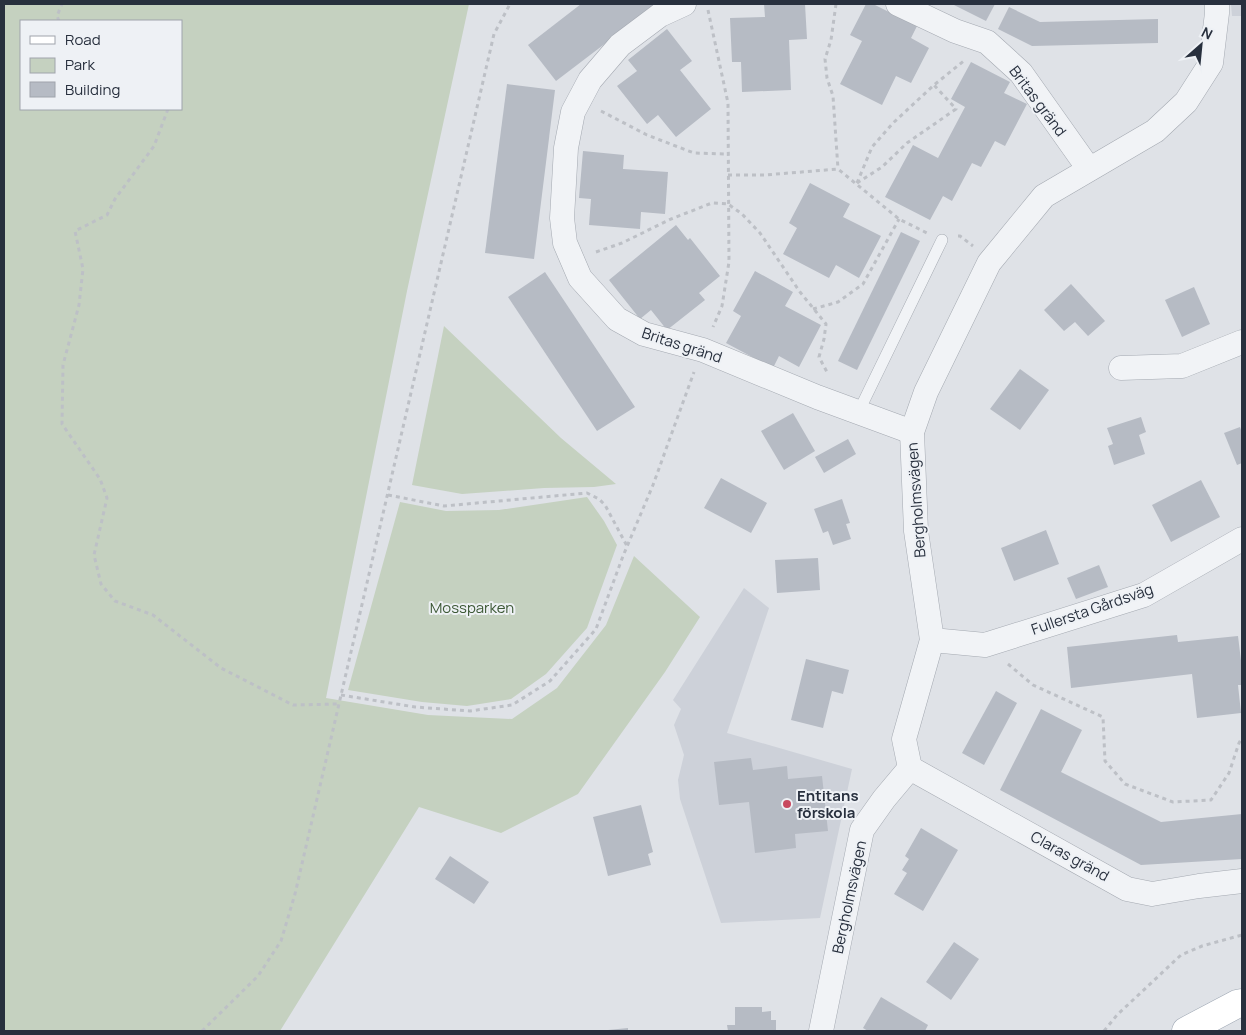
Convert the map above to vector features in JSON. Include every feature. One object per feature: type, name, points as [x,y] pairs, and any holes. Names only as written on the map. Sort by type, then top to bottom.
[{"type":"main road","points":[[1186,1031],[1242,1003]]},
{"type":"street","name":"Britas gränd","points":[[684,4],[660,15],[620,44],[590,80],[573,112],[566,148],[562,218],[566,243],[580,278],[616,319],[644,334],[703,350],[817,397],[912,432]]},
{"type":"street","name":"Britas gränd","points":[[898,4],[955,31],[987,42],[1021,73],[1089,169]]},
{"type":"street","name":"Bergholmsvägen","points":[[820,1031],[862,830],[884,799],[910,768],[904,739],[932,640],[916,531],[912,432],[926,392],[989,263],[1044,196],[1155,131],[1186,102],[1210,64],[1217,4]]},
{"type":"street","points":[[1121,368],[1182,366],[1242,342]]},
{"type":"street","name":"Fullersta Gårdsväg","points":[[932,640],[984,645],[1144,595],[1242,539]]},
{"type":"street","name":"Claras gränd","points":[[910,768],[1127,889],[1152,894],[1242,881]]},
{"type":"lane","points":[[858,413],[942,240]]},
{"type":"path","points":[[59,20],[57,16],[62,4]]},
{"type":"path","points":[[202,1031],[258,976],[281,942],[296,894],[338,704],[494,34],[510,4]]},
{"type":"path","points":[[341,695],[415,707],[470,711],[512,705],[550,681],[596,628],[627,546],[653,485],[703,350],[722,306],[728,262],[728,103],[706,4]]},
{"type":"path","points":[[836,4],[831,40],[825,58],[827,78],[833,96],[838,169]]},
{"type":"path","points":[[857,183],[872,147],[893,123],[987,42]]},
{"type":"path","points":[[857,183],[882,167],[907,142],[956,109],[934,86]]},
{"type":"path","points":[[579,100],[647,135],[679,147],[694,152],[728,154]]},
{"type":"path","points":[[168,110],[154,146],[115,199],[107,215],[75,231],[83,269],[79,305],[63,365],[62,424],[100,479],[107,498],[94,555],[101,584],[115,601],[153,615],[221,668],[277,697],[293,705],[338,704]]},
{"type":"path","points":[[728,176],[838,169],[898,219],[942,240],[960,236],[968,241],[989,263]]},
{"type":"path","points":[[572,260],[622,243],[671,219],[712,203],[728,204],[742,214],[760,233],[800,292],[826,324],[819,356],[828,374],[817,397]]},
{"type":"path","points":[[814,309],[838,302],[863,284],[898,219]]},
{"type":"path","points":[[388,495],[444,506],[587,493],[599,499],[605,505],[627,546]]},
{"type":"path","points":[[984,645],[1033,684],[1103,717],[1105,761],[1125,784],[1173,802],[1211,800],[1229,773],[1242,738]]},
{"type":"path","points":[[1104,1031],[1117,1015],[1181,955],[1202,946],[1242,935]]},
{"type":"shaded area","points":[[1231,4],[1242,4],[1242,16],[1232,16]]},
{"type":"shaded area","points":[[744,588],[769,608],[727,733],[852,769],[820,918],[721,923],[680,799],[678,780],[684,755],[674,725],[681,709],[673,700]]},
{"type":"green space","points":[[4,4],[469,4],[407,291],[326,698],[428,715],[512,719],[557,688],[606,625],[634,556],[700,617],[665,672],[578,794],[501,833],[419,807],[280,1031],[4,1031]]},
{"type":"green space","points":[[444,326],[561,438],[616,484],[594,487],[544,488],[462,494],[412,485]]},
{"type":"green space","name":"Mossparken","points":[[587,497],[604,521],[617,545],[587,628],[546,674],[511,699],[467,706],[422,702],[348,690],[400,502],[446,511],[499,510]]},
{"type":"building","points":[[581,4],[657,4],[556,81],[528,45]]},
{"type":"building","points":[[764,4],[805,4],[807,39],[789,40],[791,90],[742,92],[741,62],[732,62],[730,18],[765,17]]},
{"type":"building","points":[[866,4],[873,4],[917,26],[911,38],[929,48],[911,83],[896,76],[882,105],[840,84],[862,41],[850,35]]},
{"type":"building","points":[[952,4],[995,4],[986,21]]},
{"type":"building","points":[[1009,7],[1040,22],[1158,19],[1158,43],[1032,46],[998,29]]},
{"type":"building","points":[[667,29],[692,61],[680,70],[711,109],[676,137],[658,115],[647,124],[617,86],[637,71],[628,60]]},
{"type":"building","points":[[971,62],[1010,82],[1004,93],[1027,104],[1005,146],[995,141],[981,167],[972,163],[952,201],[943,196],[930,220],[885,197],[913,145],[938,158],[965,107],[951,99]]},
{"type":"building","points":[[507,84],[555,90],[534,259],[485,253]]},
{"type":"building","points":[[583,151],[624,155],[623,169],[668,172],[665,214],[641,212],[640,229],[589,225],[591,199],[579,198]]},
{"type":"building","points":[[810,183],[850,204],[843,217],[881,236],[859,278],[836,265],[829,278],[783,254],[797,228],[789,223]]},
{"type":"building","points":[[676,225],[688,240],[690,238],[720,276],[699,293],[705,300],[667,330],[651,310],[640,319],[609,280]]},
{"type":"building","points":[[901,232],[920,241],[857,370],[838,361]]},
{"type":"building","points":[[755,271],[793,292],[785,306],[821,325],[799,367],[779,356],[773,368],[726,343],[741,316],[733,311]]},
{"type":"building","points":[[545,272],[635,407],[597,431],[508,297]]},
{"type":"building","points":[[1071,284],[1105,321],[1088,336],[1075,322],[1064,331],[1044,310]]},
{"type":"building","points":[[1194,287],[1210,324],[1182,337],[1165,300]]},
{"type":"building","points":[[1020,369],[1049,390],[1020,430],[990,409]]},
{"type":"building","points":[[793,413],[815,451],[784,470],[761,431]]},
{"type":"building","points":[[1141,417],[1146,432],[1139,435],[1145,454],[1114,465],[1108,446],[1113,444],[1107,428]]},
{"type":"building","points":[[1240,427],[1242,433],[1242,463],[1237,465],[1224,433]]},
{"type":"building","points":[[848,439],[856,454],[824,473],[815,457]]},
{"type":"building","points":[[721,478],[767,503],[751,533],[704,508]]},
{"type":"building","points":[[1201,480],[1220,517],[1171,542],[1152,505]]},
{"type":"building","points":[[842,499],[850,523],[846,524],[851,539],[833,545],[828,531],[823,533],[814,509]]},
{"type":"building","points":[[1046,530],[1059,564],[1014,581],[1001,548]]},
{"type":"building","points":[[818,558],[820,590],[777,593],[775,560]]},
{"type":"building","points":[[1099,565],[1108,587],[1076,599],[1067,578]]},
{"type":"building","points":[[1177,635],[1178,642],[1238,636],[1242,669],[1242,685],[1238,685],[1241,713],[1197,718],[1192,674],[1071,688],[1067,647]]},
{"type":"building","points":[[806,659],[849,670],[843,694],[832,691],[823,728],[791,720]]},
{"type":"building","points":[[996,691],[1017,703],[984,765],[962,753]]},
{"type":"building","points":[[1041,709],[1082,730],[1061,772],[1161,822],[1242,814],[1242,859],[1141,865],[1000,790]]},
{"type":"building","name":"Entitans förskola","points":[[751,758],[753,770],[787,766],[788,779],[822,776],[828,831],[795,834],[796,848],[755,853],[749,802],[719,805],[714,762]]},
{"type":"building","points":[[641,805],[653,852],[648,854],[651,865],[608,876],[593,817]]},
{"type":"building","points":[[921,828],[958,850],[923,911],[894,894],[907,873],[902,870],[909,859],[905,856]]},
{"type":"building","points":[[450,856],[489,882],[474,904],[435,879]]},
{"type":"building","points":[[954,942],[979,959],[951,1000],[926,982]]},
{"type":"building","points":[[881,997],[928,1025],[925,1031],[868,1031],[863,1028]]},
{"type":"building","points":[[735,1007],[762,1007],[762,1012],[771,1011],[771,1020],[776,1020],[776,1031],[728,1031],[727,1025],[735,1025]]},
{"type":"building","points":[[628,1028],[628,1031],[608,1031],[608,1030]]},
{"type":"place","name":"Entitans förskola","points":[[787,804]]}]
